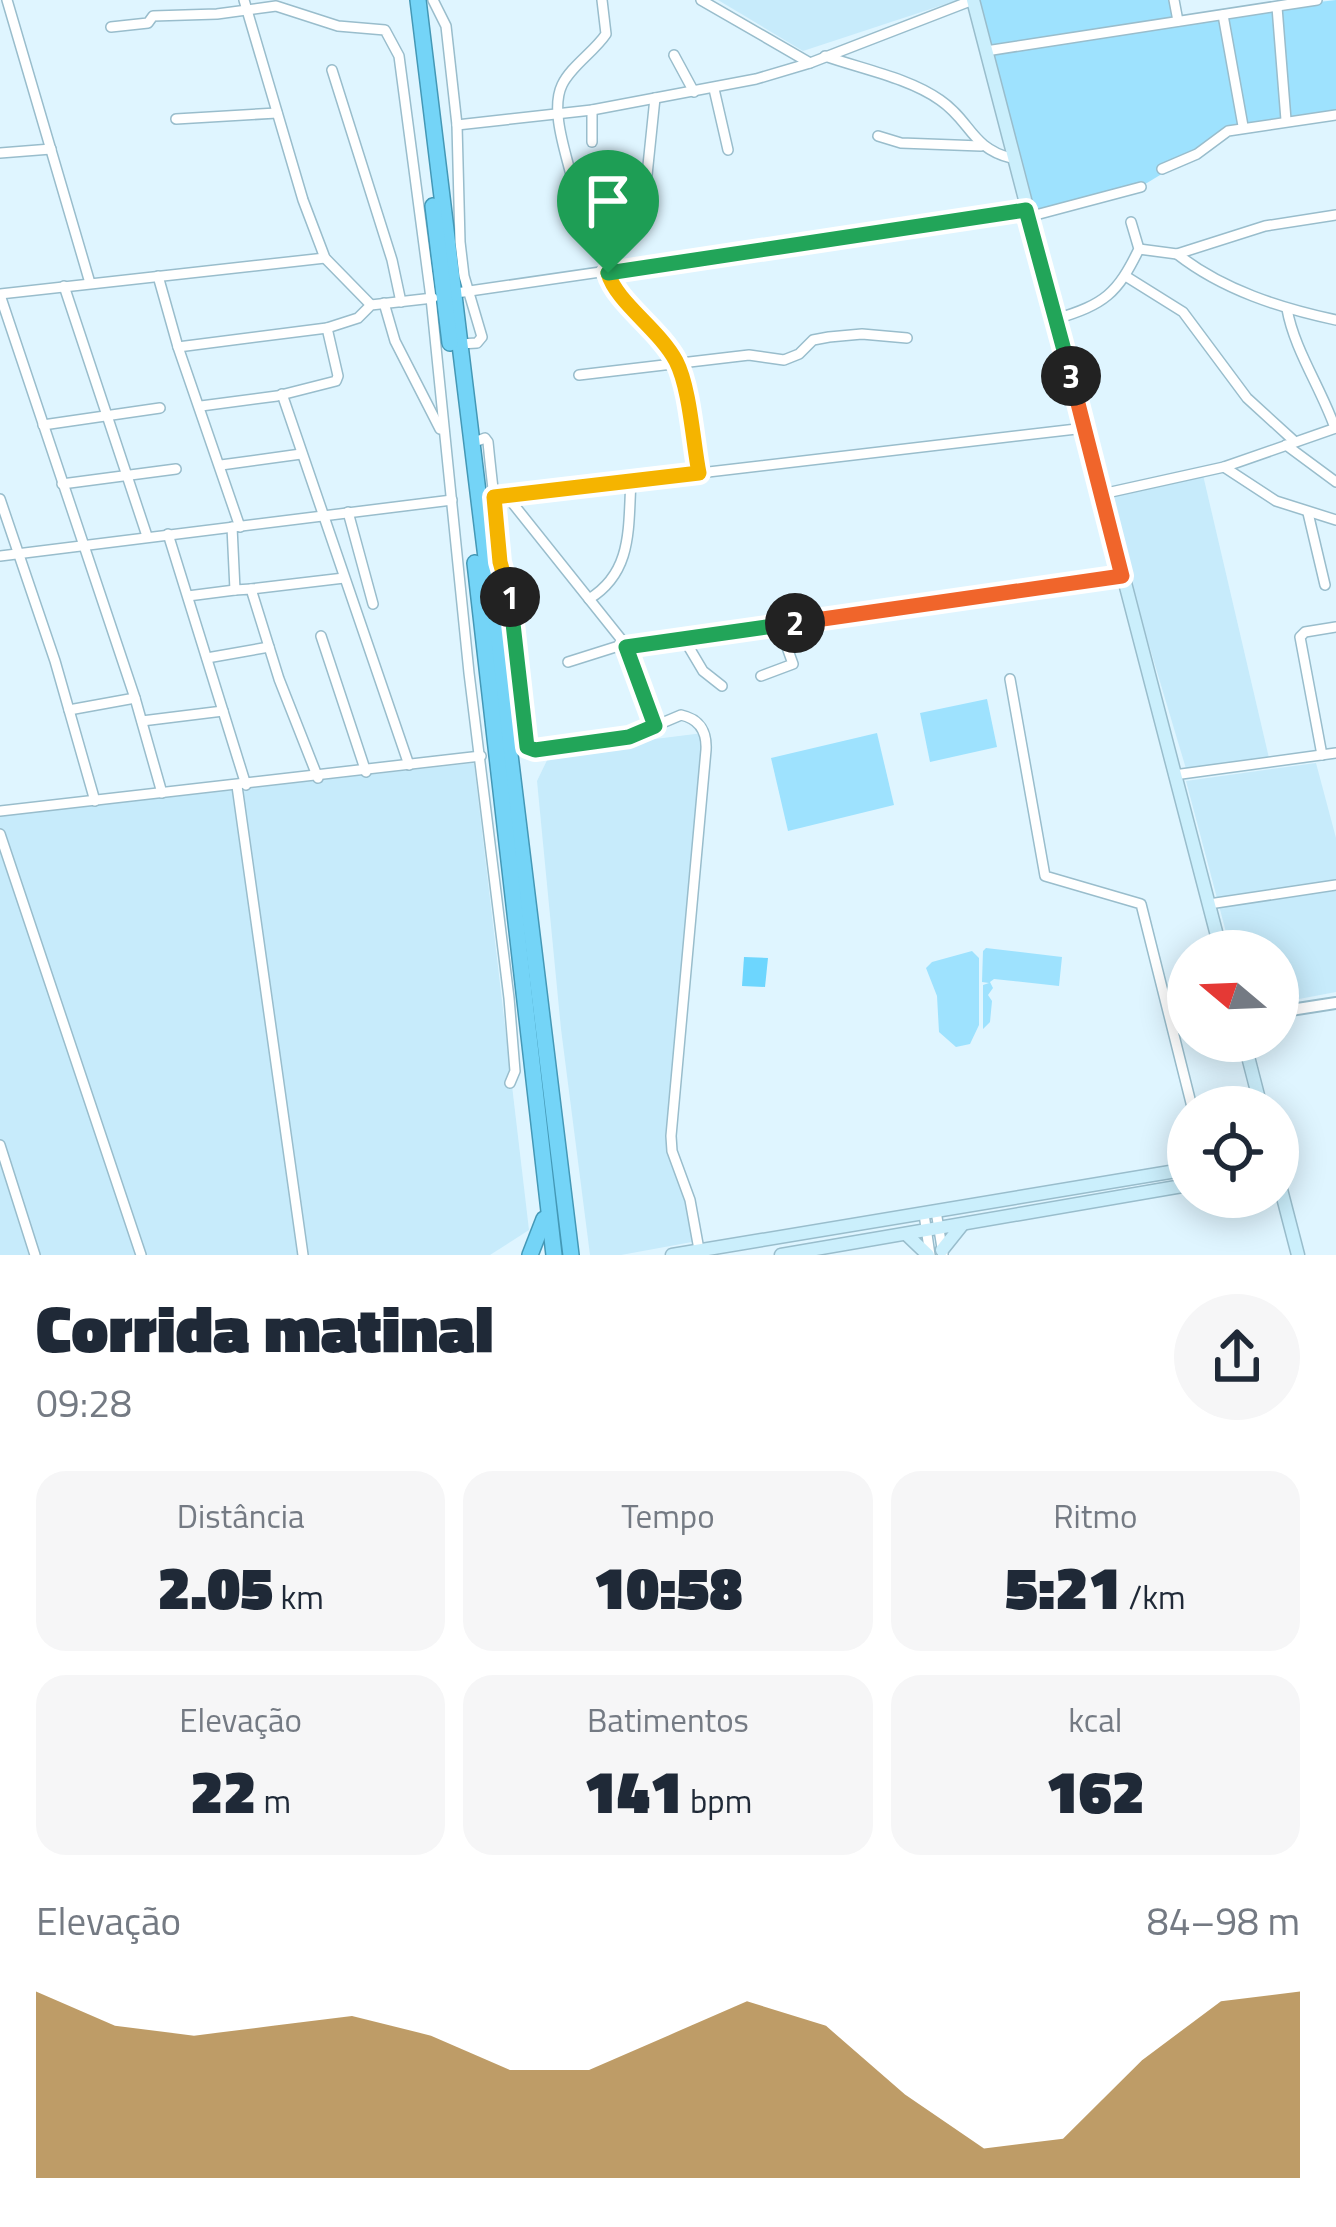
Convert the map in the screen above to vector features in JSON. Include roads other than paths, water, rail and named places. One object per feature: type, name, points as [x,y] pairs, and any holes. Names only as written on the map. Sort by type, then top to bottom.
[{"type":"highway","points":[[409,0],[460,344],[567,1254]]},
{"type":"highway","points":[[418,0],[544,1170],[544,1225],[530,1255]]},
{"type":"highway","points":[[544,1170],[567,1254]]},
{"type":"main road","points":[[973,0],[1216,930]]},
{"type":"main road","points":[[672,1255],[1167,1173]]},
{"type":"main road","points":[[781,1255],[1167,1189]]},
{"type":"main road","points":[[1288,1218],[1298,1255]]},
{"type":"main road","points":[[906,1234],[936,1254],[963,1225]]},
{"type":"street","points":[[7,0],[90,283]]},
{"type":"street","points":[[434,0],[446,26],[457,124],[460,242],[450,295],[445,445],[515,1071],[510,1083]]},
{"type":"street","points":[[572,179],[559,114],[564,82],[606,34],[602,0]]},
{"type":"street","points":[[700,0],[810,63]]},
{"type":"street","points":[[457,124],[592,110],[714,89],[810,63],[973,0]]},
{"type":"street","points":[[1174,0],[1178,22]]},
{"type":"street","points":[[986,51],[1316,0]]},
{"type":"street","points":[[111,27],[148,23],[153,16],[150,3]]},
{"type":"street","points":[[153,16],[217,14],[245,4],[272,3],[338,26],[389,33],[401,66],[450,295]]},
{"type":"street","points":[[245,4],[326,258],[371,305]]},
{"type":"street","points":[[1284,4],[1286,120]]},
{"type":"street","points":[[1223,15],[1243,126]]},
{"type":"street","points":[[0,32],[16,31]]},
{"type":"street","points":[[674,55],[694,92]]},
{"type":"street","points":[[825,56],[938,98],[981,146]]},
{"type":"street","points":[[332,70],[401,302]]},
{"type":"street","points":[[714,89],[728,150]]},
{"type":"street","points":[[647,175],[655,98]]},
{"type":"street","points":[[592,110],[592,142]]},
{"type":"street","points":[[176,119],[277,113]]},
{"type":"street","points":[[1162,169],[1186,160],[1228,130],[1336,115]]},
{"type":"street","points":[[878,136],[901,143],[981,146],[1011,158]]},
{"type":"street","points":[[0,153],[51,148]]},
{"type":"street","points":[[178,347],[327,328],[358,318],[371,305],[1027,213],[1142,187]]},
{"type":"street","points":[[1139,249],[1178,254],[1265,226],[1336,215]]},
{"type":"street","points":[[1056,319],[1100,302],[1127,277],[1139,249],[1131,222]]},
{"type":"street","points":[[1178,254],[1207,274],[1287,309],[1336,320]]},
{"type":"street","points":[[162,793],[135,698],[0,294],[326,258]]},
{"type":"street","points":[[608,273],[614,292],[649,323],[679,365],[699,473]]},
{"type":"street","points":[[158,276],[221,465],[236,527],[235,590]]},
{"type":"street","points":[[1127,277],[1184,312],[1247,398],[1336,482]]},
{"type":"street","points":[[64,286],[147,536]]},
{"type":"street","points":[[384,303],[395,341],[445,445]]},
{"type":"street","points":[[1102,494],[1224,466],[1336,428],[1321,388],[1295,342],[1287,309]]},
{"type":"street","points":[[201,406],[330,384],[338,379],[327,328]]},
{"type":"street","points":[[579,375],[749,355],[784,360],[813,340],[829,337],[908,338]]},
{"type":"street","points":[[282,394],[409,765]]},
{"type":"street","points":[[43,424],[160,408]]},
{"type":"street","points":[[494,497],[1084,428]]},
{"type":"street","points":[[472,443],[485,438],[488,442],[527,747]]},
{"type":"street","points":[[221,465],[301,454]]},
{"type":"street","points":[[1224,466],[1276,501],[1336,520]]},
{"type":"street","points":[[62,484],[176,469]]},
{"type":"street","points":[[589,599],[609,586],[619,570],[631,482]]},
{"type":"street","points":[[506,495],[626,645],[655,726]]},
{"type":"street","points":[[0,499],[95,801]]},
{"type":"street","points":[[0,556],[452,500]]},
{"type":"street","points":[[348,512],[373,604]]},
{"type":"street","points":[[1308,513],[1325,585]]},
{"type":"street","points":[[168,534],[224,711],[241,785],[303,1255]]},
{"type":"street","points":[[568,662],[626,645],[1122,576]]},
{"type":"street","points":[[188,596],[344,578]]},
{"type":"street","points":[[251,589],[318,778]]},
{"type":"street","points":[[761,676],[793,664],[778,625]]},
{"type":"street","points":[[1322,755],[1300,637],[1305,632],[1336,628]]},
{"type":"street","points":[[321,636],[366,772]]},
{"type":"street","points":[[684,639],[703,671],[722,686]]},
{"type":"street","points":[[208,658],[269,647]]},
{"type":"street","points":[[1010,680],[1045,877],[1142,904],[1187,1086]]},
{"type":"street","points":[[69,710],[135,698]]},
{"type":"street","points":[[142,722],[224,711]]},
{"type":"street","points":[[504,720],[527,747],[542,750],[629,737],[669,718],[690,717],[706,740],[670,1136],[691,1200],[700,1253]]},
{"type":"street","points":[[1174,775],[1336,753]]},
{"type":"street","points":[[0,811],[481,756]]},
{"type":"street","points":[[0,834],[138,1254]]},
{"type":"street","points":[[1209,904],[1336,885]]},
{"type":"street","points":[[1299,1009],[1336,1003]]},
{"type":"street","points":[[0,1145],[35,1255]]},
{"type":"street","points":[[930,1213],[936,1254]]}]
